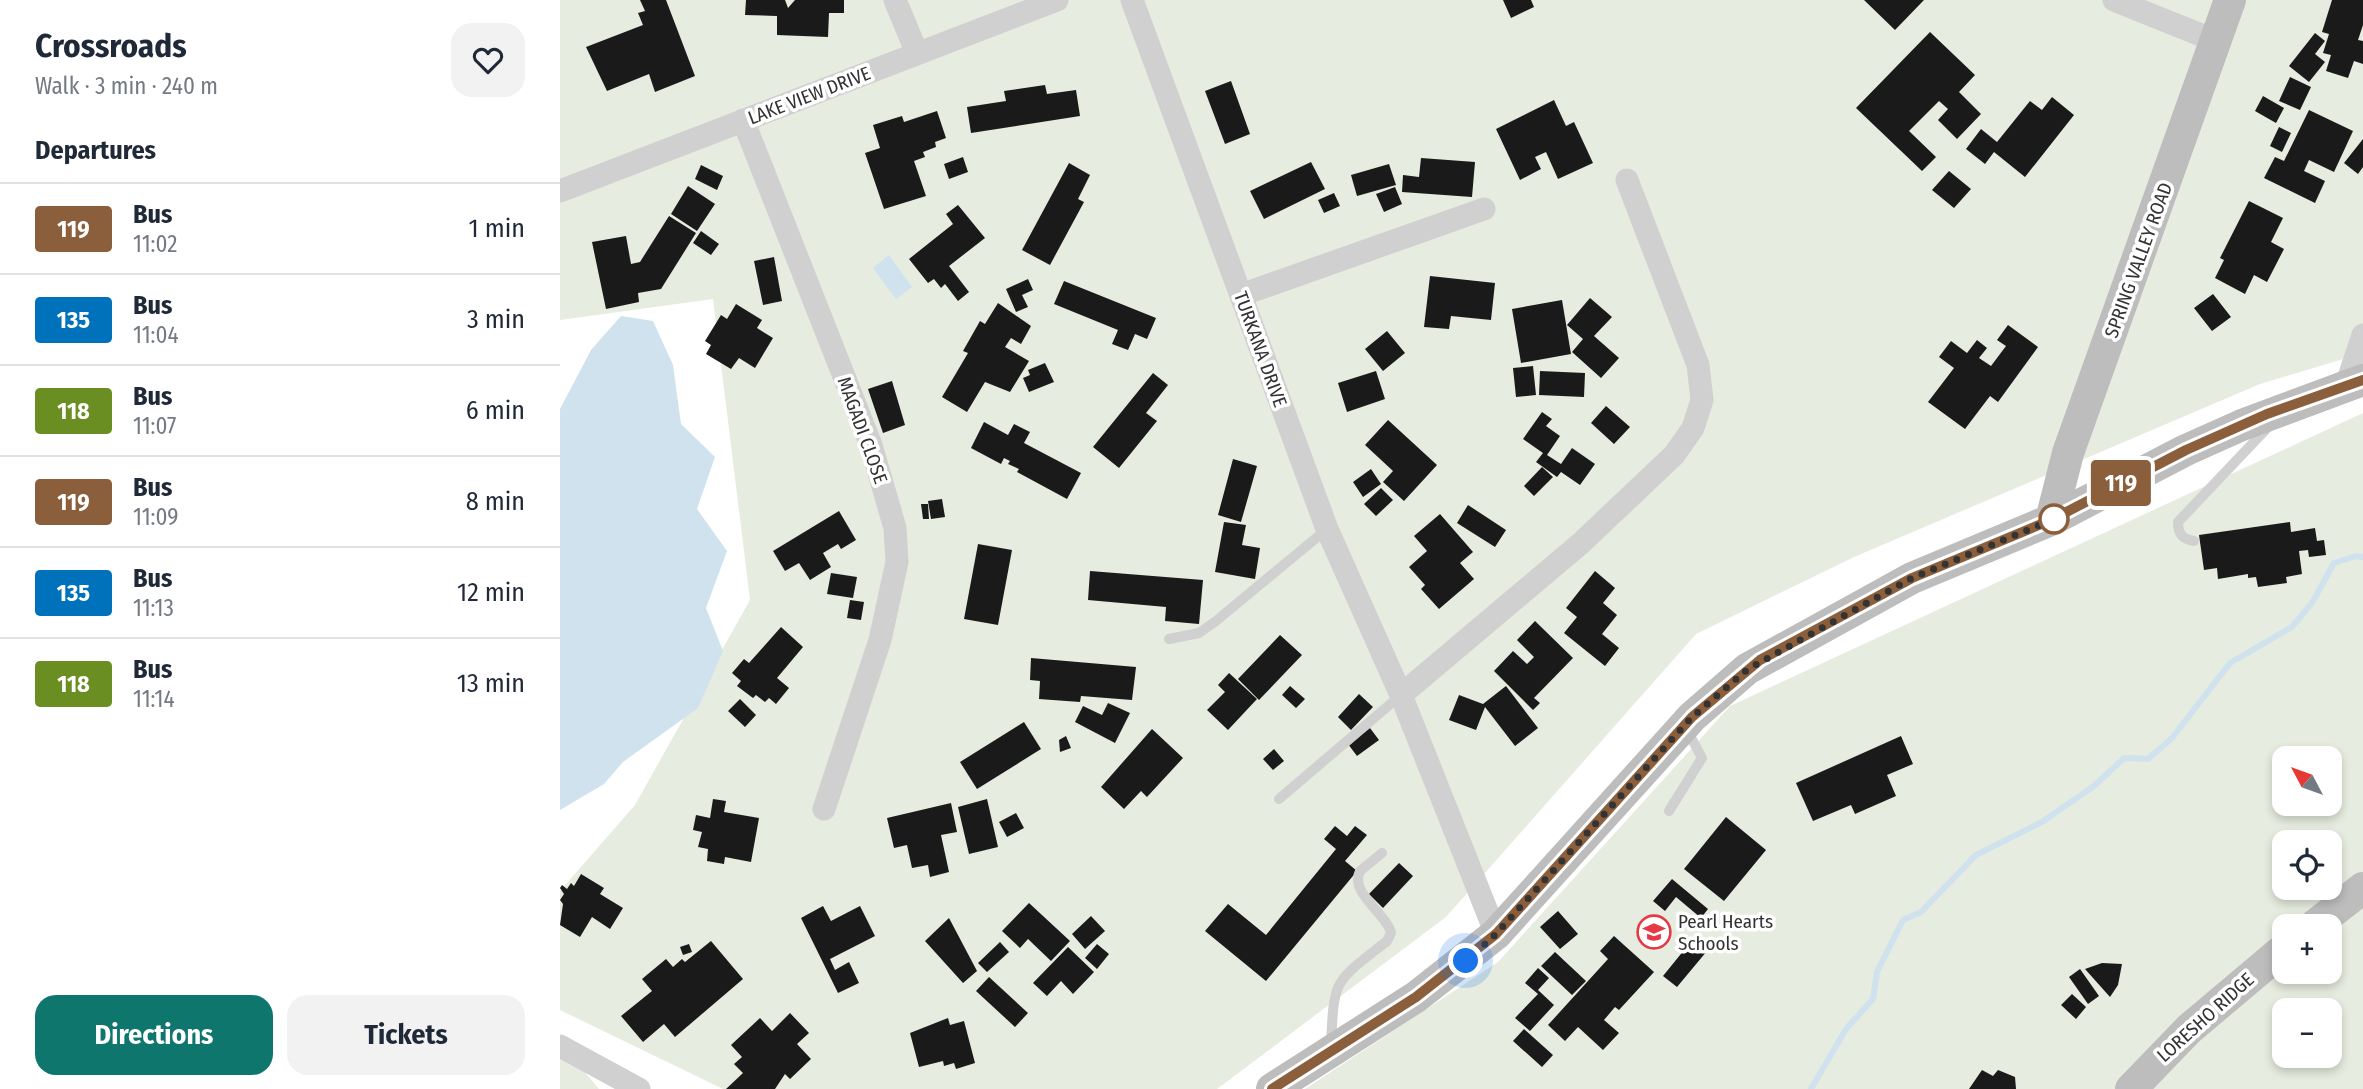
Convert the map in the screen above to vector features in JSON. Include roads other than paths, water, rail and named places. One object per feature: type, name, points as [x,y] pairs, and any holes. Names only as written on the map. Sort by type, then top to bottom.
[{"type":"main road","name":"SPRING VALLEY ROAD","points":[[2051,520],[2068,453],[2230,0]]},
{"type":"main road","points":[[1272,1089],[1425,990],[1496,934],[1684,725],[1719,691],[1774,652],[1912,578],[2051,520],[2186,450],[2287,407],[2355,383]]},
{"type":"main road","points":[[2329,914],[2363,888]]},
{"type":"main road","name":"LORESHO RIDGE","points":[[2131,1089],[2189,1029],[2272,959]]},
{"type":"street","points":[[895,0],[917,54]]},
{"type":"street","name":"LAKE VIEW DRIVE","points":[[560,191],[1057,0]]},
{"type":"street","name":"TURKANA DRIVE","points":[[1132,0],[1327,528],[1401,695],[1496,934]]},
{"type":"street","points":[[2114,0],[2216,41]]},
{"type":"street","name":"MAGADI CLOSE","points":[[743,120],[871,445],[895,528],[897,562],[880,640],[824,809]]},
{"type":"street","points":[[1401,695],[1580,544],[1674,455],[1693,428],[1702,400],[1699,365],[1627,180]]},
{"type":"street","points":[[1241,295],[1485,209]]},
{"type":"street","points":[[2355,383],[2363,335]]},
{"type":"street","points":[[560,1046],[639,1089]]},
{"type":"lane","points":[[2194,541],[2185,539],[2178,532],[2178,522],[2287,407]]},
{"type":"lane","points":[[1169,639],[1199,633],[1327,528]]},
{"type":"lane","points":[[1279,799],[1401,695]]},
{"type":"lane","points":[[1670,811],[1702,758],[1684,725]]},
{"type":"lane","points":[[1330,1052],[1335,988],[1342,977],[1387,941],[1391,933],[1390,925],[1375,911],[1358,876],[1382,853]]},
{"type":"water","points":[[889,255],[912,287],[896,299],[873,268]]},
{"type":"water","points":[[621,316],[653,321],[673,365],[681,424],[715,457],[697,509],[727,551],[706,608],[723,651],[698,708],[623,762],[604,784],[560,810],[560,409],[591,350]]},
{"type":"waterway","points":[[1811,1089],[1846,1029],[1873,999],[1877,972],[1903,920],[1921,912],[1976,855],[2042,822],[2094,786],[2124,758],[2148,759],[2172,738],[2230,663],[2292,627],[2312,603],[2334,563],[2356,556],[2363,557]]},
{"type":"place","name":"Pearl Hearts Schools","points":[[1654,932]]}]
